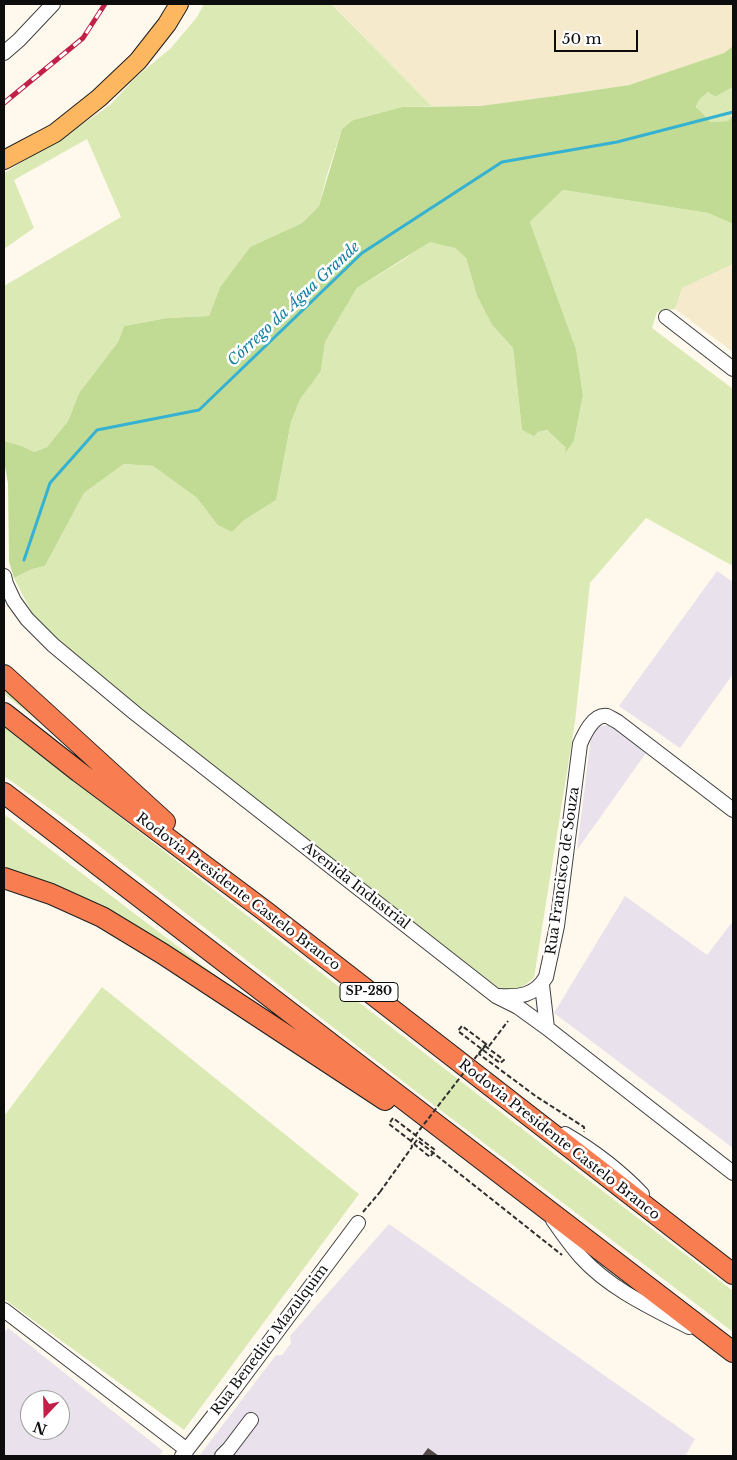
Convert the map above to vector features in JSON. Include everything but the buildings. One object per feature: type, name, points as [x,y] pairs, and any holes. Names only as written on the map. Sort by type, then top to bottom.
[{"type":"highway","points":[[4,675],[266,912]]},
{"type":"highway","name":"Rodovia Presidente Castelo Branco","points":[[4,713],[79,772],[266,912],[733,1274]]},
{"type":"highway","points":[[4,793],[727,1348]]},
{"type":"highway","points":[[4,878],[51,894],[102,917],[492,1168]]},
{"type":"main road","points":[[4,160],[55,133],[98,98],[138,61],[167,24],[179,4]]},
{"type":"street","points":[[4,53],[54,4]]},
{"type":"street","points":[[666,317],[733,370]]},
{"type":"street","name":"Avenida Industrial","points":[[4,576],[14,601],[27,619],[53,644],[136,714],[496,996],[518,1008],[547,1028],[733,1173]]},
{"type":"street","name":"Rua Francisco de Souza","points":[[542,985],[549,966],[557,926],[580,744],[590,726],[603,716],[609,716],[733,810]]},
{"type":"street","points":[[496,996],[523,995],[542,985],[547,1028]]},
{"type":"street","name":"Rua Benedito Mazulquim","points":[[183,1455],[358,1223]]},
{"type":"street","points":[[4,1310],[183,1455]]},
{"type":"street","points":[[230,1454],[250,1420]]},
{"type":"path","points":[[485,1045],[504,1060],[500,1063],[458,1031],[462,1026],[485,1045],[489,1046],[508,1021]]},
{"type":"path","points":[[485,1045],[479,1054],[537,1097],[584,1127],[584,1134]]},
{"type":"path","points":[[411,1141],[485,1045]]},
{"type":"path","points":[[358,1223],[363,1211],[380,1192],[412,1147],[411,1141],[389,1124],[393,1118],[435,1150],[430,1157],[414,1144],[417,1140],[568,1260]]},
{"type":"shaded area","points":[[331,4],[733,4],[733,46],[724,53],[629,85],[480,106],[432,106]]},
{"type":"shaded area","points":[[733,264],[733,352],[675,309],[681,288]]},
{"type":"shaded area","points":[[717,571],[733,582],[733,674],[680,748],[619,706]]},
{"type":"shaded area","points":[[612,724],[646,753],[577,850],[591,737],[598,727]]},
{"type":"shaded area","points":[[625,896],[707,955],[733,921],[733,1148],[554,1013]]},
{"type":"shaded area","points":[[389,1224],[695,1439],[685,1456],[199,1456],[276,1355],[282,1355],[291,1343],[290,1336]]},
{"type":"shaded area","points":[[8,1328],[163,1451],[159,1456],[4,1456],[4,1333]]},
{"type":"green space","points":[[204,4],[331,4],[432,106],[402,107],[353,120],[342,129],[319,206],[302,223],[250,247],[220,287],[209,316],[167,318],[124,326],[118,342],[79,393],[68,421],[47,447],[34,452],[22,446],[4,441],[4,286],[121,217],[87,139],[14,180],[34,228],[4,249],[4,173],[71,132],[110,105],[136,77],[171,48],[197,17]]},
{"type":"green space","points":[[733,46],[733,87],[715,97],[708,92],[699,100],[696,107],[711,122],[728,121],[733,115],[733,224],[708,213],[563,190],[530,222],[576,349],[583,395],[574,441],[565,454],[566,448],[547,430],[538,432],[534,436],[522,430],[513,348],[492,325],[477,296],[466,258],[455,248],[430,242],[357,288],[325,342],[321,371],[300,399],[291,422],[276,500],[243,521],[232,532],[218,525],[197,498],[153,466],[124,464],[84,493],[45,566],[32,569],[14,578],[9,562],[8,483],[4,461],[4,441],[22,446],[34,452],[47,447],[68,421],[79,393],[118,342],[124,326],[167,318],[209,316],[220,287],[250,247],[302,223],[319,206],[342,129],[353,120],[402,107],[480,106],[629,85],[724,53]]},
{"type":"green space","points":[[733,87],[733,115],[728,121],[711,122],[696,108],[699,100],[708,92],[715,97]]},
{"type":"green space","points":[[563,190],[708,213],[733,224],[733,264],[682,288],[675,309],[657,312],[652,328],[733,389],[733,566],[646,518],[590,583],[575,722],[534,978],[518,989],[505,990],[499,988],[141,710],[58,641],[34,617],[14,578],[32,569],[45,566],[84,493],[124,464],[153,466],[197,498],[218,524],[232,532],[243,521],[276,500],[291,422],[300,398],[321,371],[325,342],[357,288],[430,241],[455,248],[466,258],[477,296],[492,325],[513,348],[522,430],[538,432],[547,430],[566,448],[566,453],[574,441],[583,395],[576,349],[530,222]]},
{"type":"green space","points":[[4,682],[52,731],[4,694]]},
{"type":"green space","points":[[4,727],[733,1291],[733,1332],[418,1093],[68,822],[4,776]]},
{"type":"green space","points":[[4,814],[265,1013],[4,872]]},
{"type":"green space","points":[[102,987],[359,1194],[184,1430],[4,1299],[4,1116]]},
{"type":"waterway","name":"Córrego da Água Grande","points":[[24,560],[50,483],[97,430],[199,410],[362,253],[502,162],[617,142],[733,112]]},
{"type":"railway","points":[[4,103],[83,38],[105,4]]}]
